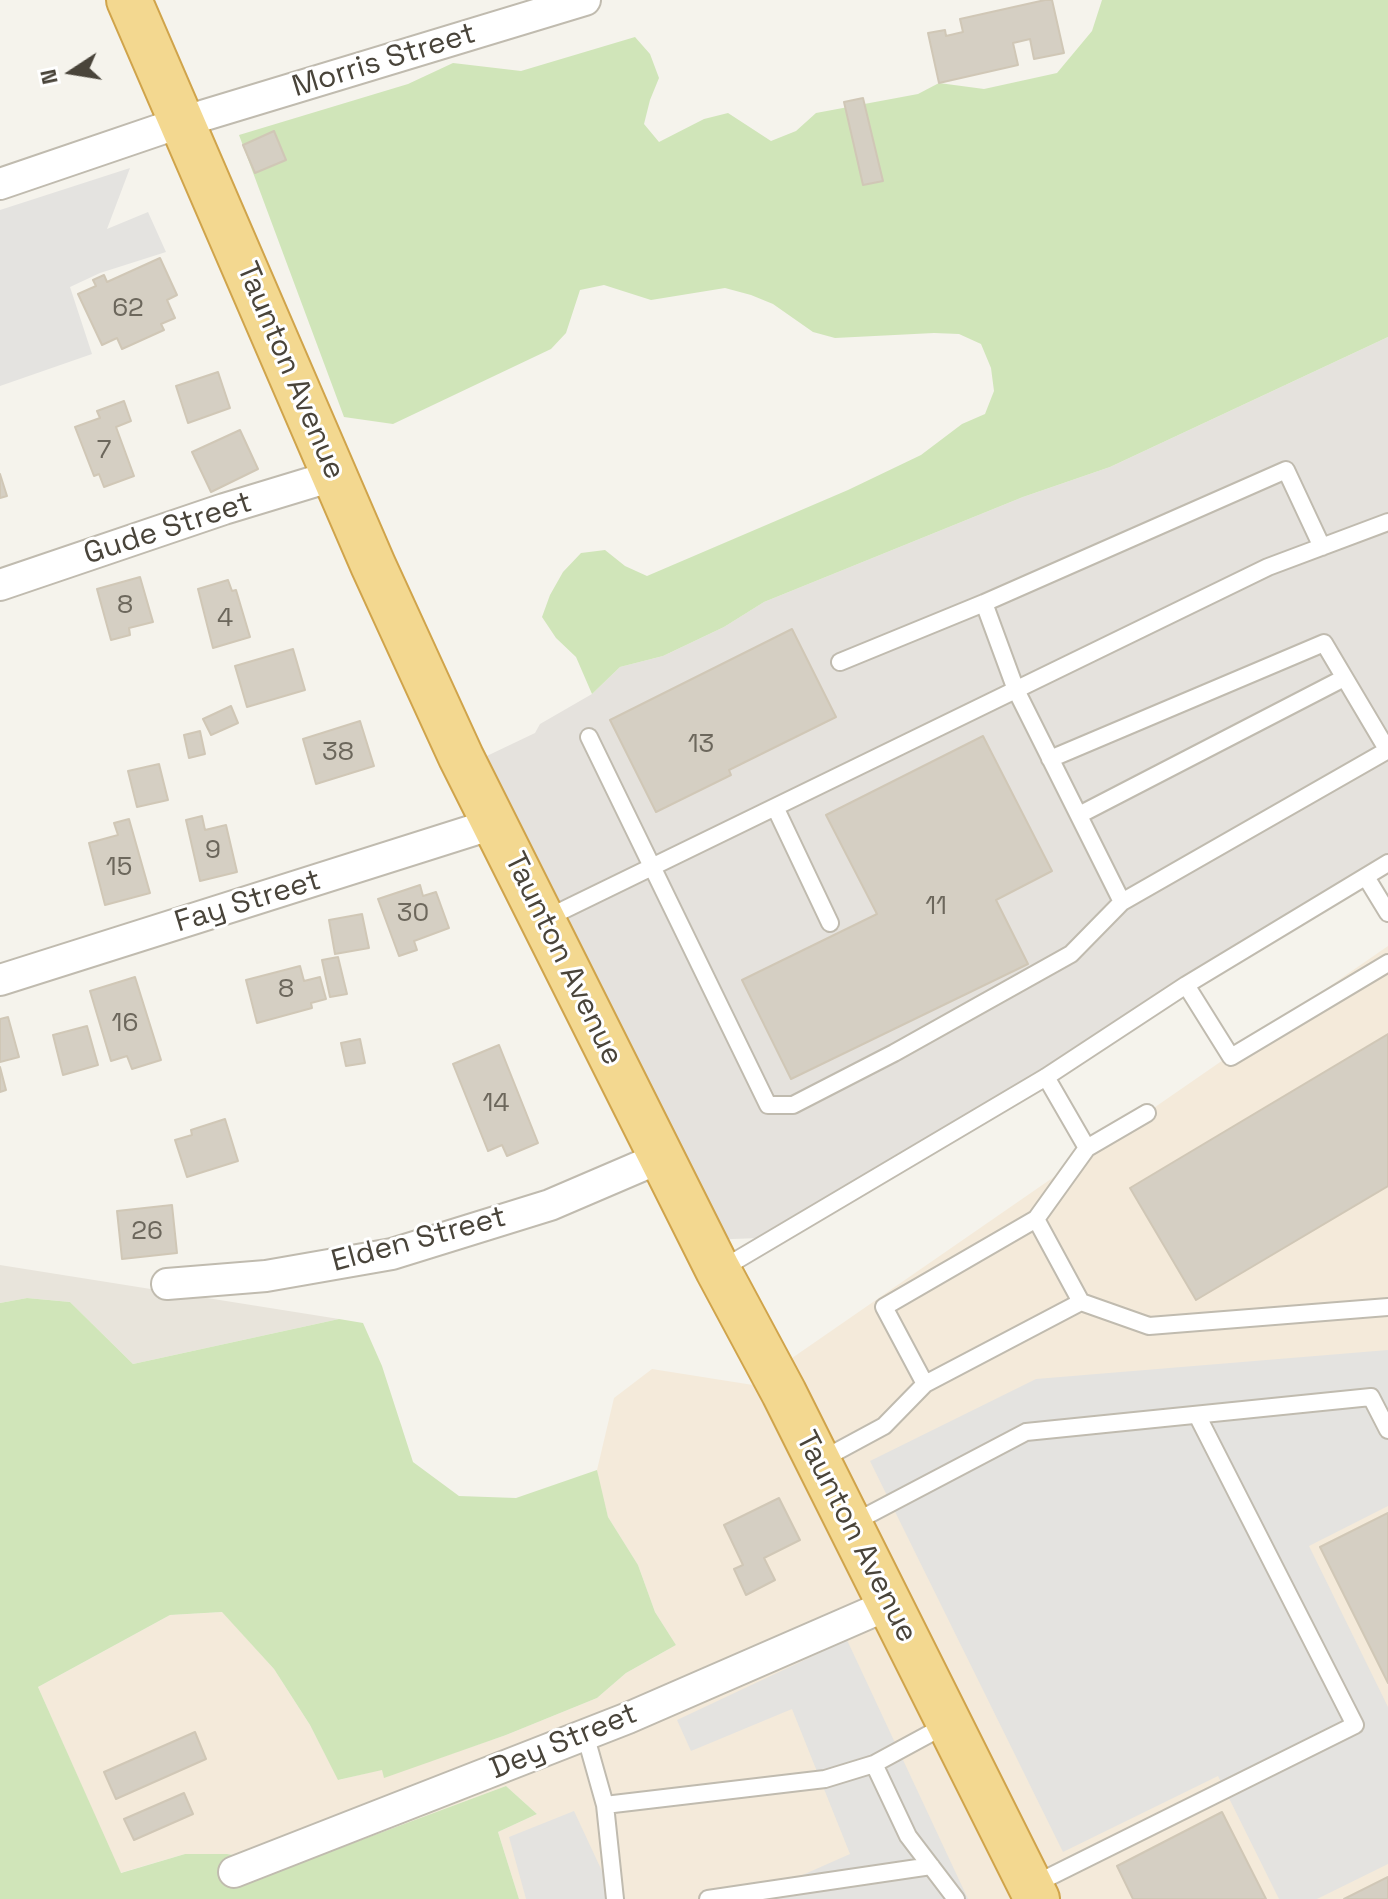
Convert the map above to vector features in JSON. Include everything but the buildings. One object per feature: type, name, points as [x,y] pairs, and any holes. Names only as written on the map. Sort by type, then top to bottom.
[{"type":"highway","name":"Taunton Avenue","points":[[129,0],[373,565],[461,757],[1034,1892]]},
{"type":"street","name":"Morris Street","points":[[0,184],[182,122],[585,0]]},
{"type":"street","name":"Gude Street","points":[[0,585],[224,509],[336,475]]},
{"type":"street","name":"Fay Street","points":[[0,980],[496,823]]},
{"type":"street","name":"Elden Street","points":[[167,1284],[266,1276],[392,1254],[550,1205],[662,1157]]},
{"type":"street","name":"Dey Street","points":[[234,1872],[585,1734],[890,1604]]},
{"type":"lane","points":[[840,662],[984,603],[1286,470],[1322,547]]},
{"type":"lane","points":[[544,920],[1268,567],[1388,522]]},
{"type":"lane","points":[[984,603],[1016,690],[1122,902]]},
{"type":"lane","points":[[589,737],[768,1105],[793,1105],[894,1053],[1071,954],[1122,902],[1388,750],[1324,643],[1050,759]]},
{"type":"lane","points":[[1079,815],[1344,678]]},
{"type":"lane","points":[[775,807],[830,923]]},
{"type":"lane","points":[[718,1270],[1046,1077],[1186,985],[1388,863]]},
{"type":"lane","points":[[1366,877],[1388,913]]},
{"type":"lane","points":[[1186,985],[1231,1057],[1388,963]]},
{"type":"lane","points":[[1046,1077],[1087,1148]]},
{"type":"lane","points":[[925,1384],[884,1307],[1036,1219],[1087,1148],[1147,1113]]},
{"type":"lane","points":[[1036,1219],[1081,1302],[1149,1326],[1388,1307]]},
{"type":"lane","points":[[818,1462],[884,1426],[925,1384],[1081,1302]]},
{"type":"lane","points":[[850,1525],[1026,1432],[1371,1397],[1388,1430]]},
{"type":"lane","points":[[1034,1892],[1355,1725],[1197,1415]]},
{"type":"lane","points":[[605,1805],[825,1779],[874,1764],[949,1723]]},
{"type":"lane","points":[[585,1734],[605,1805],[615,1899]]},
{"type":"lane","points":[[874,1764],[908,1836],[956,1899]]},
{"type":"lane","points":[[708,1899],[931,1866]]},
{"type":"shaded area","points":[[130,168],[107,229],[148,212],[166,252],[100,273],[70,287],[92,354],[0,386],[0,210]]},
{"type":"shaded area","points":[[1388,337],[1388,865],[760,1238],[705,1240],[470,764],[535,733],[540,724],[592,694],[620,667],[663,656],[724,627],[764,602],[1023,497],[1110,467]]},
{"type":"shaded area","points":[[1388,946],[1388,1899],[519,1899],[498,1832],[537,1814],[506,1786],[294,1865],[227,1854],[185,1854],[120,1873],[38,1687],[170,1615],[223,1612],[274,1669],[310,1725],[339,1780],[383,1769],[384,1777],[506,1735],[597,1698],[626,1673],[676,1645],[655,1612],[638,1565],[608,1517],[599,1485],[597,1470],[614,1398],[652,1369],[753,1385]]},
{"type":"shaded area","points":[[0,1265],[339,1319],[133,1364],[70,1302],[27,1298],[0,1303]]},
{"type":"shaded area","points":[[1388,1350],[1388,1506],[1309,1546],[1388,1707],[1388,1864],[1317,1899],[1279,1899],[1218,1776],[1063,1852],[870,1461],[1036,1379]]},
{"type":"shaded area","points":[[847,1640],[968,1899],[753,1899],[850,1854],[792,1709],[691,1751],[677,1720]]},
{"type":"shaded area","points":[[574,1811],[615,1899],[526,1899],[509,1837]]},
{"type":"green space","points":[[1102,0],[1388,0],[1388,337],[1110,467],[1023,497],[764,602],[724,627],[663,656],[620,667],[592,694],[576,657],[556,638],[542,617],[563,572],[581,553],[605,550],[625,566],[647,576],[848,490],[921,455],[962,424],[985,414],[994,391],[991,368],[981,344],[959,334],[835,338],[813,332],[773,304],[725,288],[651,300],[604,285],[580,290],[566,333],[551,349],[393,424],[344,417],[239,135],[408,84],[453,63],[521,71],[635,37],[650,54],[659,78],[644,124],[659,142],[704,119],[728,113],[771,141],[796,131],[816,113],[918,94],[939,83],[984,89],[1057,73],[1092,31]]},
{"type":"green space","points":[[27,1298],[70,1302],[133,1364],[339,1319],[363,1323],[382,1366],[413,1462],[459,1496],[516,1498],[597,1470],[608,1517],[638,1565],[655,1612],[676,1645],[626,1673],[597,1698],[506,1735],[384,1778],[382,1770],[338,1780],[310,1725],[274,1669],[222,1612],[170,1615],[38,1687],[121,1873],[185,1854],[227,1854],[294,1865],[506,1786],[537,1814],[498,1832],[519,1899],[0,1899],[0,1303]]}]
